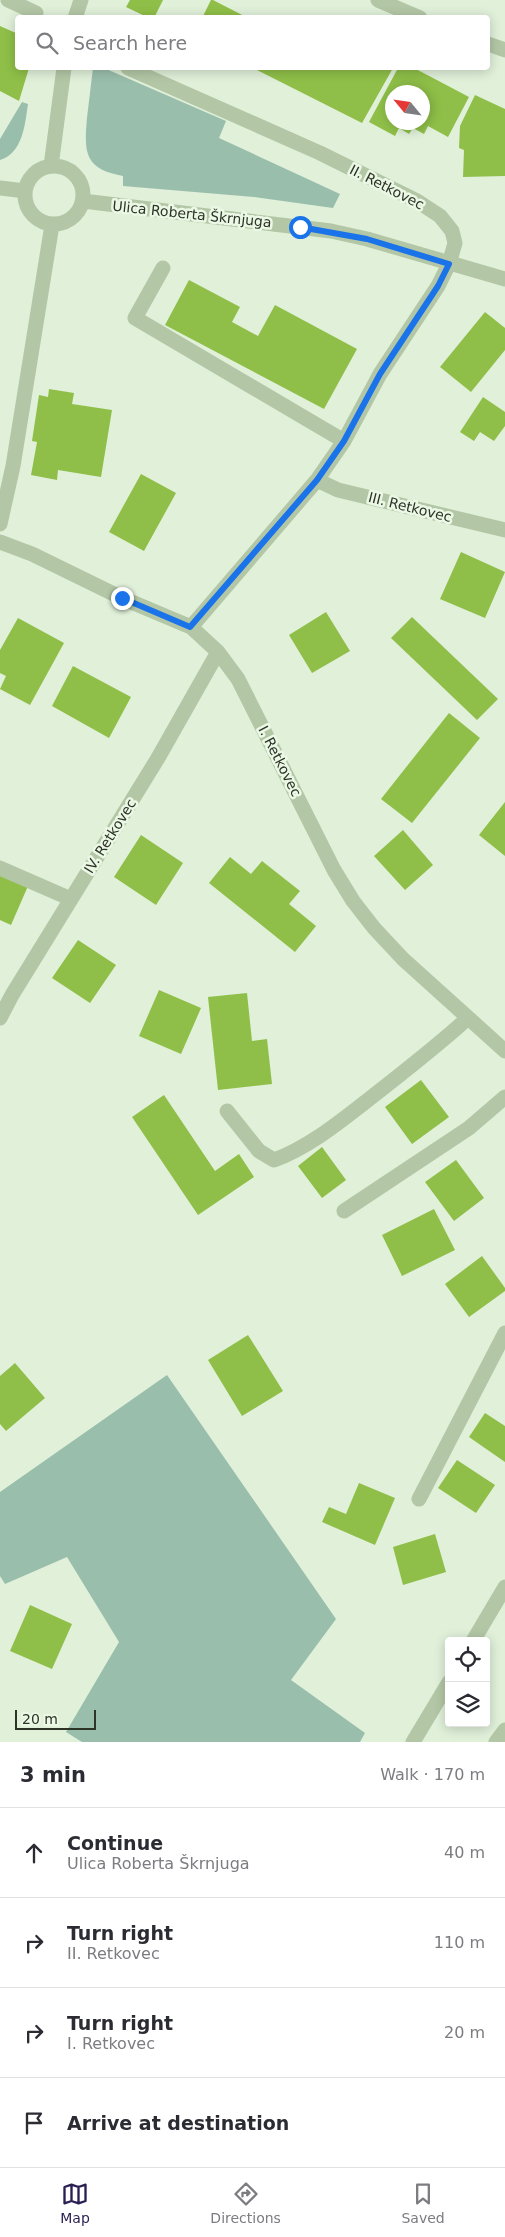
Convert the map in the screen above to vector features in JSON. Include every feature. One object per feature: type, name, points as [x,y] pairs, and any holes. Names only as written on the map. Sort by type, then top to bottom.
[{"type":"street","points":[[8,0],[36,14]]},
{"type":"street","points":[[76,15],[81,0]]},
{"type":"street","points":[[378,0],[413,15]]},
{"type":"street","points":[[490,45],[505,50]]},
{"type":"street","points":[[50,166],[64,70]]},
{"type":"street","name":"II. Retkovec","points":[[132,70],[320,153],[417,201],[440,216],[452,231],[455,243],[449,264],[438,286],[380,374],[344,441],[317,480],[190,627]]},
{"type":"street","points":[[50,166],[68,169],[76,175],[81,183],[83,201],[80,209],[68,221],[52,225],[34,218],[25,201],[24,191],[33,174],[50,166]]},
{"type":"street","points":[[0,188],[24,191]]},
{"type":"street","name":"Ulica Roberta Škrnjuga","points":[[83,201],[331,231],[367,239],[505,279]]},
{"type":"street","points":[[0,524],[12,466],[52,225]]},
{"type":"street","points":[[162,268],[135,318],[344,441]]},
{"type":"street","name":"III. Retkovec","points":[[317,480],[338,490],[505,530]]},
{"type":"street","name":"I. Retkovec","points":[[0,542],[32,554],[122,598],[190,627],[218,652],[238,679],[334,870],[353,901],[374,928],[403,959],[505,1051]]},
{"type":"street","name":"IV. Retkovec","points":[[0,1018],[158,758],[218,652]]},
{"type":"street","points":[[0,868],[72,899]]},
{"type":"street","points":[[227,1111],[259,1151],[274,1160],[290,1155],[336,1125],[427,1054],[468,1018]]},
{"type":"street","points":[[344,1211],[469,1128],[505,1097]]},
{"type":"street","points":[[419,1499],[505,1332]]},
{"type":"street","points":[[475,1637],[505,1587]]},
{"type":"street","points":[[414,1742],[445,1689]]},
{"type":"street","points":[[496,1742],[505,1730]]},
{"type":"green space","points":[[93,70],[109,70],[226,121],[219,138],[340,194],[333,208],[254,197],[123,186],[123,176],[101,169],[89,157],[86,140]]},
{"type":"green space","points":[[22,102],[28,104],[22,137],[14,151],[0,160],[0,139]]},
{"type":"green space","points":[[167,1375],[336,1619],[291,1680],[365,1733],[360,1742],[82,1742],[66,1732],[119,1642],[67,1557],[5,1584],[0,1576],[0,1492]]},
{"type":"building","points":[[130,0],[163,0],[156,15],[143,15],[126,7]]},
{"type":"building","points":[[211,0],[213,0],[242,15],[204,15]]},
{"type":"building","points":[[0,26],[15,33],[15,70],[28,70],[19,101],[0,91]]},
{"type":"building","points":[[257,70],[392,70],[362,123]]},
{"type":"building","points":[[397,70],[418,70],[469,97],[448,137],[430,127],[430,85],[389,85]]},
{"type":"building","points":[[385,92],[385,130],[398,130],[395,136],[369,122]]},
{"type":"building","points":[[475,95],[505,109],[505,176],[463,177],[464,150],[459,148],[460,126]]},
{"type":"building","points":[[402,130],[412,130],[409,134]]},
{"type":"building","points":[[417,130],[426,130],[424,134]]},
{"type":"building","points":[[189,280],[240,307],[232,322],[258,336],[275,305],[357,349],[324,409],[165,325]]},
{"type":"building","points":[[485,312],[505,328],[505,350],[471,392],[440,367]]},
{"type":"building","points":[[49,389],[74,393],[72,404],[112,410],[101,477],[58,470],[57,480],[31,475],[37,442],[32,441],[39,395],[48,397]]},
{"type":"building","points":[[483,397],[505,412],[505,426],[494,441],[480,432],[474,441],[460,432]]},
{"type":"building","points":[[141,474],[176,493],[144,551],[109,532]]},
{"type":"building","points":[[461,552],[505,572],[485,618],[440,599]]},
{"type":"building","points":[[326,612],[350,651],[312,673],[289,635]]},
{"type":"building","points":[[412,617],[498,699],[477,720],[391,638]]},
{"type":"building","points":[[18,618],[64,643],[30,705],[0,689],[6,676],[0,673],[0,650]]},
{"type":"building","points":[[73,666],[131,697],[109,738],[52,706]]},
{"type":"building","points":[[449,713],[480,738],[412,823],[381,799]]},
{"type":"building","points":[[505,802],[505,856],[479,835]]},
{"type":"building","points":[[403,830],[433,865],[405,890],[374,856]]},
{"type":"building","points":[[141,835],[183,863],[156,905],[114,877]]},
{"type":"building","points":[[230,857],[251,874],[262,861],[300,891],[289,904],[316,926],[295,952],[209,883]]},
{"type":"building","points":[[0,874],[28,886],[11,925],[0,920]]},
{"type":"building","points":[[78,940],[116,965],[90,1003],[52,978]]},
{"type":"building","points":[[159,990],[201,1008],[181,1054],[139,1036]]},
{"type":"building","points":[[247,993],[252,1041],[267,1039],[272,1084],[218,1090],[208,997]]},
{"type":"building","points":[[421,1080],[449,1117],[412,1144],[385,1107]]},
{"type":"building","points":[[164,1095],[215,1171],[239,1154],[254,1177],[198,1215],[132,1117]]},
{"type":"building","points":[[322,1147],[346,1180],[322,1198],[298,1166]]},
{"type":"building","points":[[456,1160],[484,1198],[454,1221],[425,1182]]},
{"type":"building","points":[[434,1209],[455,1250],[402,1276],[382,1235]]},
{"type":"building","points":[[482,1256],[505,1288],[505,1291],[469,1317],[445,1284]]},
{"type":"building","points":[[248,1335],[283,1391],[242,1416],[208,1360]]},
{"type":"building","points":[[15,1363],[45,1398],[6,1431],[0,1424],[0,1376]]},
{"type":"building","points":[[485,1413],[505,1426],[505,1462],[469,1437]]},
{"type":"building","points":[[457,1460],[495,1485],[476,1513],[438,1488]]},
{"type":"building","points":[[359,1483],[395,1498],[375,1545],[322,1522],[329,1507],[346,1514]]},
{"type":"building","points":[[435,1534],[446,1572],[403,1585],[393,1547]]},
{"type":"building","points":[[30,1605],[72,1624],[52,1669],[10,1651]]},
{"type":"route","points":[[122,598],[190,627],[317,480],[362,412],[380,374],[438,286],[449,264],[367,239],[331,231],[300,227]]}]
